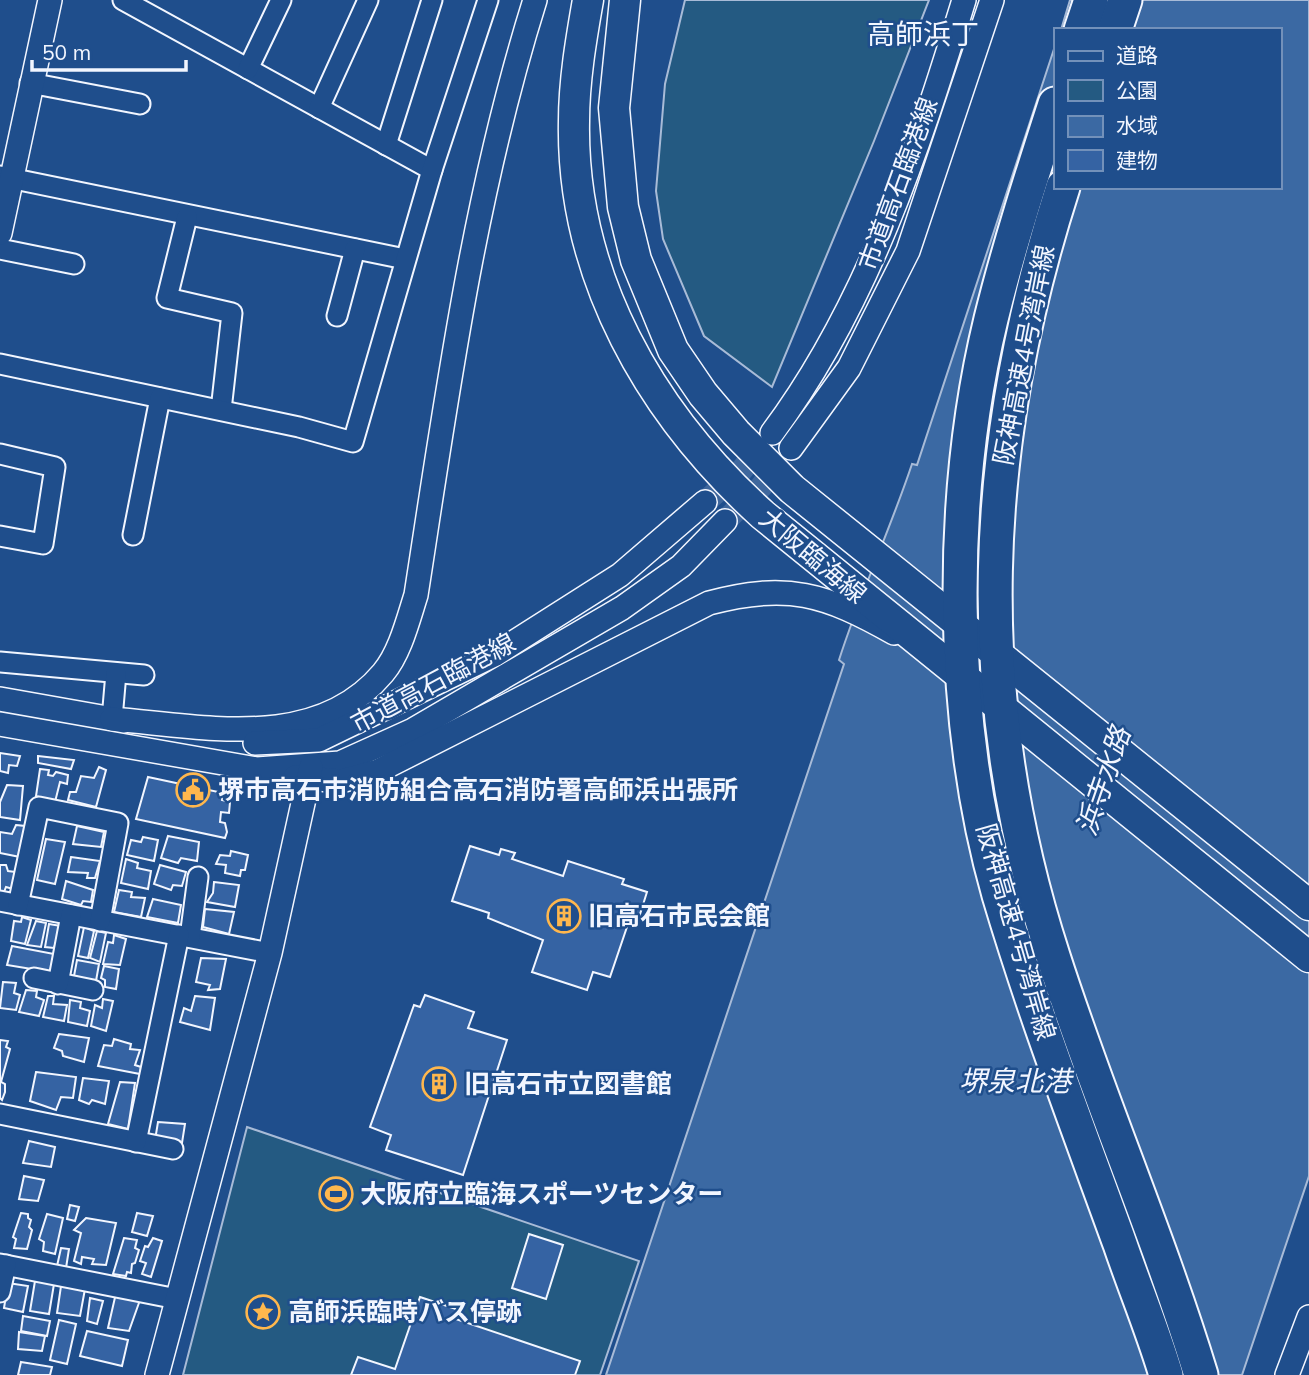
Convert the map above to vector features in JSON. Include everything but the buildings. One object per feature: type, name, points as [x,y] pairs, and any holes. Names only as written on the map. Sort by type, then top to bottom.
[{"type":"highway","points":[[1082,28],[1091,0]]},
{"type":"highway","points":[[1116,28],[1125,0]]},
{"type":"highway","name":"阪神高速4号湾岸線","points":[[1054,107],[1016,227],[994,308],[974,411],[961,569],[968,723],[980,808],[998,890],[1017,954],[1166,1375]]},
{"type":"highway","name":"阪神高速4号湾岸線","points":[[1062,189],[1026,315],[1008,409],[998,491],[994,637],[1001,720],[1023,848],[1052,954],[1201,1375]]},
{"type":"main road","name":"大阪臨海線","points":[[588,0],[580,41],[573,122],[577,179],[589,246],[608,304],[657,396],[718,474],[880,618],[931,653],[1309,957]]},
{"type":"main road","name":"大阪臨海線","points":[[625,0],[614,108],[623,207],[636,260],[673,350],[703,394],[761,461],[1309,905]]},
{"type":"street","points":[[0,233],[6,177],[50,0]]},
{"type":"street","points":[[123,0],[432,170]]},
{"type":"street","points":[[248,69],[281,0]]},
{"type":"street","points":[[319,108],[368,0]]},
{"type":"street","points":[[386,145],[432,0]]},
{"type":"street","points":[[0,364],[221,410],[353,442],[432,170],[488,0]]},
{"type":"street","points":[[116,673],[112,719],[263,730],[314,721],[353,701],[384,673],[401,638],[416,595],[462,298],[518,55],[535,0]]},
{"type":"street","name":"市道高石臨港線","points":[[772,433],[835,335],[864,277],[943,70],[964,0]]},
{"type":"street","name":"市道高石臨港線","points":[[791,448],[849,368],[908,251],[992,0]]},
{"type":"street","points":[[30,83],[140,104]]},
{"type":"street","points":[[6,177],[187,217],[405,259]]},
{"type":"street","points":[[187,217],[167,298],[232,313],[221,410]]},
{"type":"street","points":[[0,249],[74,264]]},
{"type":"street","points":[[337,316],[355,249]]},
{"type":"street","points":[[133,536],[160,398]]},
{"type":"street","points":[[0,454],[55,467],[43,544],[0,536]]},
{"type":"street","name":"市道高石臨港線","points":[[0,699],[249,743],[319,740],[494,655],[620,575],[705,502]]},
{"type":"street","name":"市道高石臨港線","points":[[310,773],[372,751],[610,615],[681,566],[725,521]]},
{"type":"street","points":[[0,724],[257,769],[310,773],[341,781],[378,771],[709,603],[750,592],[782,590],[825,600],[880,618]]},
{"type":"street","points":[[0,662],[144,675]]},
{"type":"street","points":[[157,1375],[270,953],[319,740]]},
{"type":"street","points":[[100,920],[118,823],[39,807],[9,903],[270,953]]},
{"type":"street","points":[[136,1142],[198,877]]},
{"type":"street","points":[[58,984],[71,915]]},
{"type":"street","points":[[34,978],[93,990]]},
{"type":"street","points":[[0,1114],[173,1149]]},
{"type":"street","points":[[0,1292],[3,1265],[177,1299]]},
{"type":"street","points":[[1287,1375],[1309,1317]]},
{"type":"green space","points":[[685,0],[929,0],[772,387],[704,336],[663,239],[656,191],[665,84]]},
{"type":"green space","name":"大阪府立臨海スポーツセンター","points":[[247,1127],[639,1261],[600,1375],[183,1375]]},
{"type":"water","name":"堺泉北港","points":[[1070,0],[1309,0],[1309,1176],[1242,1375],[606,1375],[844,664],[839,660],[847,635],[912,464],[917,465],[1054,49],[1054,189],[1281,189],[1281,28],[1062,28]]},
{"type":"tunnel","points":[[705,502],[741,471],[764,443]]},
{"type":"tunnel","points":[[725,521],[761,487],[783,459]]},
{"type":"place","name":"堺市高石市消防組合高石消防署高師浜出張所","points":[[193,790]]},
{"type":"place","name":"旧高石市民会館","points":[[564,916]]},
{"type":"place","name":"旧高石市立図書館","points":[[439,1084]]},
{"type":"place","name":"大阪府立臨海スポーツセンター","points":[[336,1194]]},
{"type":"place","name":"高師浜臨時バス停跡","points":[[263,1312]]},
{"type":"district","name":"高師浜丁","points":[[923,34]]},
{"type":"water label","name":"浜寺水路","points":[[1103,781]]}]
